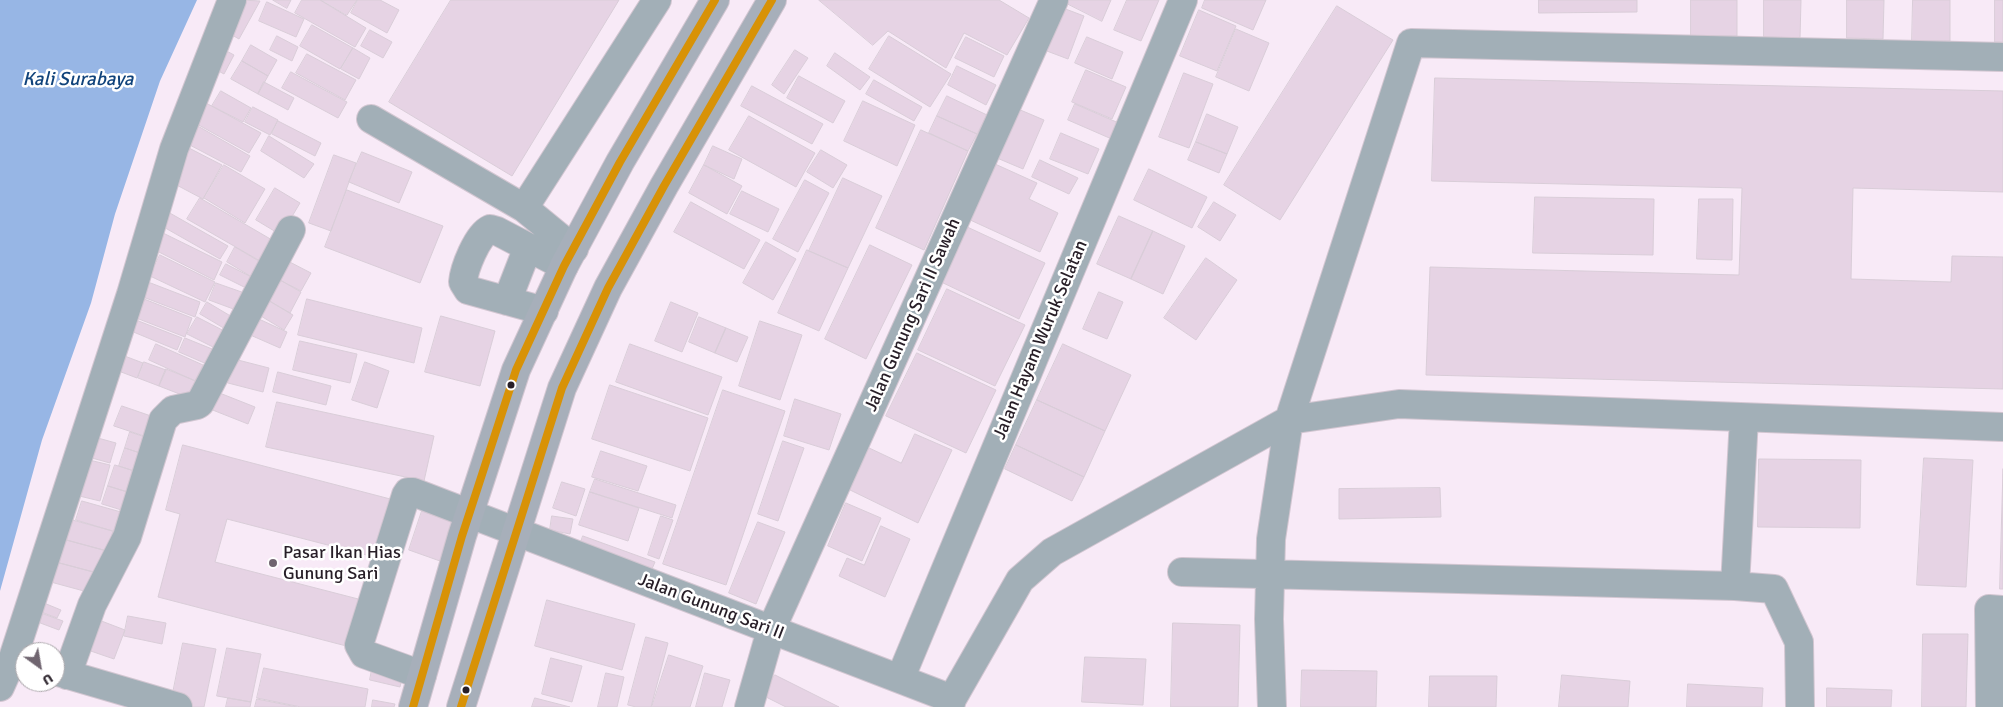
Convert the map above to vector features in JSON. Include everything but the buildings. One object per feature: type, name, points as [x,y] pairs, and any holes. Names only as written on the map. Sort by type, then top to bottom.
[{"type":"main road","points":[[414,707],[469,514],[516,370],[569,258],[620,162],[715,0]]},
{"type":"main road","points":[[461,707],[562,388],[608,288],[664,186],[772,0]]},
{"type":"street","points":[[25,642],[174,149],[232,0]]},
{"type":"street","points":[[524,208],[657,0]]},
{"type":"street","name":"Jalan Gunung Sari II Sawah","points":[[750,707],[771,630],[1054,0]]},
{"type":"street","name":"Jalan Hayam Wuruk Selatan","points":[[900,679],[1183,0]]},
{"type":"street","points":[[1272,707],[1269,619],[1271,539],[1290,420],[1411,43],[2003,57]]},
{"type":"street","points":[[371,119],[524,208],[569,258]]},
{"type":"street","points":[[544,311],[468,290],[463,282],[463,274],[484,232],[490,229],[528,247],[569,258]]},
{"type":"street","points":[[65,664],[92,605],[127,537],[163,420],[172,410],[200,403],[291,230]]},
{"type":"street","points":[[507,301],[528,247]]},
{"type":"street","points":[[951,703],[1020,580],[1052,552],[1290,420],[1399,404],[2003,427]]},
{"type":"street","points":[[1735,586],[1744,418]]},
{"type":"street","name":"Jalan Gunung Sari II","points":[[422,675],[364,654],[359,645],[408,492],[413,492],[900,679],[951,703]]},
{"type":"street","points":[[1182,572],[1270,576],[1735,586],[1774,589],[1799,642],[1800,707]]},
{"type":"street","points":[[1990,707],[1989,609],[2003,610]]},
{"type":"street","points":[[0,687],[15,666]]},
{"type":"street","points":[[65,674],[178,707]]},
{"type":"water","name":"Kali Surabaya","points":[[0,0],[197,0],[160,81],[115,214],[91,303],[42,440],[0,591]]},
{"type":"transit line","points":[[413,707],[462,536],[516,370],[564,266],[620,162],[715,0]]},
{"type":"transit line","points":[[461,707],[562,388],[608,288],[664,186],[772,0]]},
{"type":"place","name":"Pasar Ikan Hias Gunung Sari","points":[[273,563]]}]
